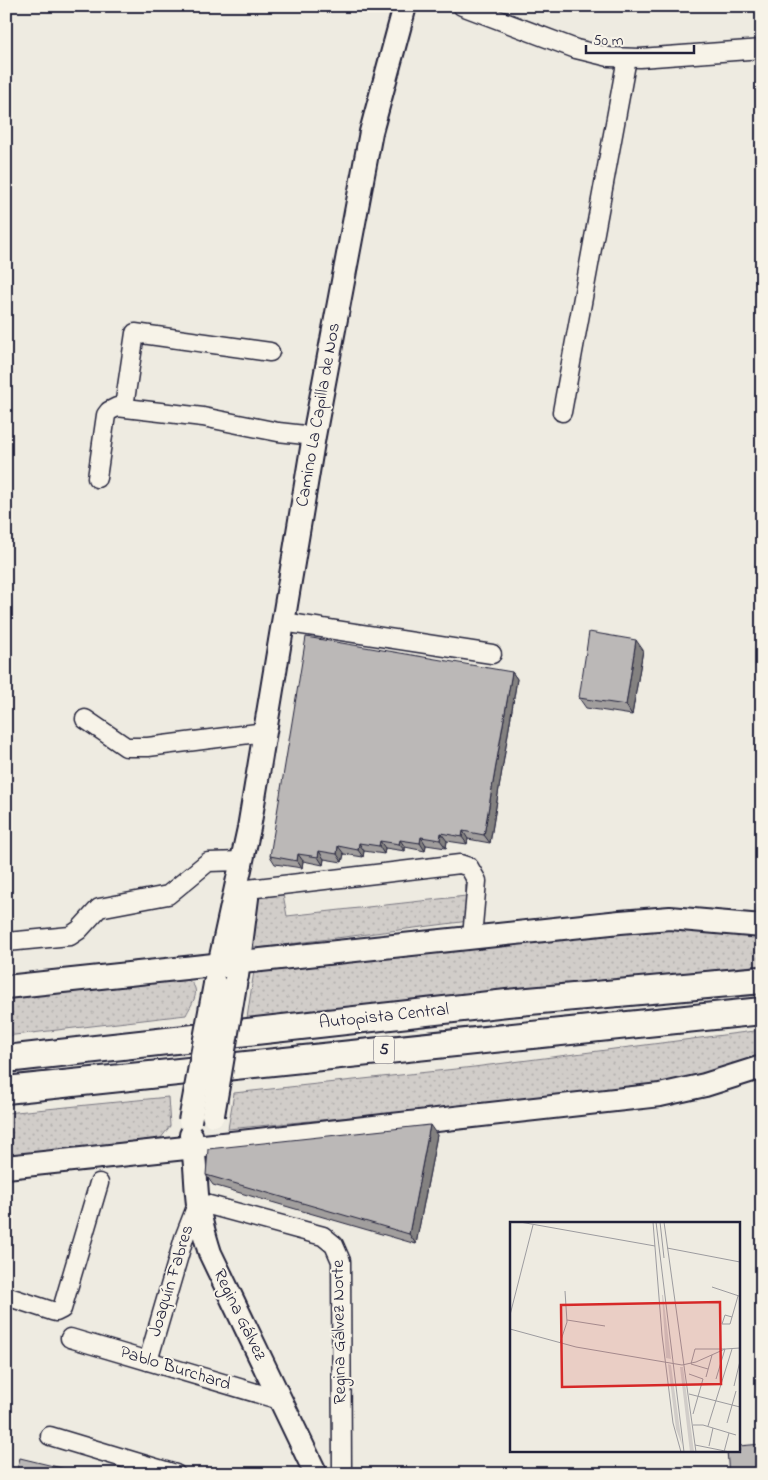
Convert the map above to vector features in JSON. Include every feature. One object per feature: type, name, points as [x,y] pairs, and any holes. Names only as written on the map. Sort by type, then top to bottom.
[{"type":"highway","name":"Autopista Central","points":[[6,1059],[507,1003],[762,980]]},
{"type":"highway","name":"Autopista Central","points":[[6,1090],[762,1011]]},
{"type":"main road","name":"Camino La Capilla de Nos","points":[[227,972],[241,861],[249,828],[314,436],[371,132],[405,6]]},
{"type":"main road","name":"Camino La Capilla de Nos","points":[[227,972],[248,889],[251,862],[249,828]]},
{"type":"main road","points":[[6,987],[227,972],[472,937],[670,918],[762,926]]},
{"type":"main road","points":[[195,1147],[206,1132],[213,1115],[227,972]]},
{"type":"main road","name":"Regina Gálvez","points":[[227,972],[190,1121],[195,1147],[198,1202],[204,1236],[213,1261],[316,1474]]},
{"type":"main road","points":[[6,1167],[660,1095],[706,1085],[762,1067]]},
{"type":"street","points":[[462,6],[576,49],[609,57],[627,58],[762,49]]},
{"type":"street","points":[[562,412],[627,58]]},
{"type":"street","points":[[124,407],[135,333],[270,352]]},
{"type":"street","points":[[97,478],[106,415],[113,408],[124,407],[203,417],[278,432],[314,436]]},
{"type":"street","points":[[283,622],[492,654]]},
{"type":"street","points":[[85,719],[126,747],[148,747],[265,732]]},
{"type":"street","points":[[8,942],[70,936],[79,930],[99,908],[168,895],[208,862],[241,861]]},
{"type":"street","points":[[248,889],[460,864],[469,867],[477,881],[472,937]]},
{"type":"street","points":[[6,1296],[56,1312],[62,1309],[99,1183]]},
{"type":"street","name":"Joaquín Fabres","points":[[148,1361],[184,1238],[198,1202]]},
{"type":"street","name":"Regina Gálvez Norte","points":[[198,1202],[316,1234],[329,1240],[337,1250],[341,1261],[342,1474]]},
{"type":"street","name":"Pablo Burchard","points":[[70,1338],[280,1400]]},
{"type":"street","points":[[50,1436],[176,1474]]},
{"type":"shaded area","points":[[465,876],[471,877],[469,921],[258,948],[252,945],[257,897],[283,894],[287,916],[466,896]]},
{"type":"shaded area","points":[[613,929],[701,929],[762,937],[762,965],[247,1018],[254,971]]},
{"type":"shaded area","points":[[188,980],[196,992],[186,1015],[6,1036],[6,999]]},
{"type":"shaded area","points":[[762,1030],[762,1056],[658,1087],[228,1129],[234,1093],[474,1067]]},
{"type":"shaded area","points":[[168,1097],[170,1126],[161,1138],[6,1156],[6,1113]]},
{"type":"building","points":[[589,632],[636,640],[626,705],[579,698]]},
{"type":"building","points":[[306,637],[512,672],[484,835],[463,831],[462,837],[441,833],[440,840],[421,837],[420,843],[400,840],[399,844],[380,841],[379,846],[359,843],[358,850],[338,846],[337,854],[319,851],[318,857],[298,854],[297,861],[270,856]]},
{"type":"building","points":[[430,1125],[409,1234],[206,1175],[208,1149]]},
{"type":"building","points":[[762,1444],[762,1474],[729,1474],[727,1452],[740,1452],[740,1446]]},
{"type":"building","points":[[20,1458],[78,1472],[77,1474],[16,1474]]}]
